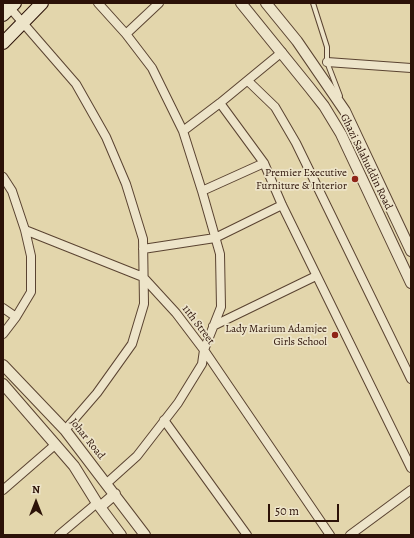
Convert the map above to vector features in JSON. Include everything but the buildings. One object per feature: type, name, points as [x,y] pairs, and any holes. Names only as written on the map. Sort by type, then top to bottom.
[{"type":"main road","points":[[3,43],[42,3]]},
{"type":"street","points":[[98,3],[126,34],[152,68],[183,131],[220,254],[221,307],[204,350],[202,364],[178,403],[137,456],[107,483]]},
{"type":"street","points":[[126,34],[159,3]]},
{"type":"street","name":"Ghazi Salahuddin Road","points":[[241,3],[324,106],[341,134],[411,283]]},
{"type":"street","name":"Ghazi Salahuddin Road","points":[[266,3],[297,41],[345,111],[411,251]]},
{"type":"street","points":[[8,7],[23,22],[76,84],[106,137],[126,184],[143,239],[144,304],[132,344],[97,393],[65,430]]},
{"type":"street","points":[[269,37],[283,24]]},
{"type":"street","points":[[183,131],[282,52]]},
{"type":"street","points":[[327,62],[411,68]]},
{"type":"street","points":[[248,80],[275,107],[296,143],[411,379]]},
{"type":"street","points":[[220,103],[251,143],[264,163],[282,205],[316,276],[411,468]]},
{"type":"street","points":[[202,191],[264,163]]},
{"type":"street","points":[[3,178],[12,191],[25,230],[31,256],[31,292],[16,317],[3,334]]},
{"type":"street","points":[[143,249],[215,238],[282,205]]},
{"type":"street","name":"11th Street","points":[[25,230],[143,277],[176,313],[204,350],[330,535]]},
{"type":"street","points":[[214,326],[316,276]]},
{"type":"street","points":[[3,308],[16,317]]},
{"type":"street","name":"Johar Road","points":[[3,365],[65,430],[107,483],[145,535]]},
{"type":"street","points":[[3,384],[74,466],[99,505],[121,535]]},
{"type":"street","points":[[164,420],[247,535]]},
{"type":"street","points":[[3,490],[56,444]]},
{"type":"street","points":[[350,535],[411,490]]},
{"type":"street","points":[[59,535],[115,494]]},
{"type":"lane","points":[[313,3],[327,47],[327,62],[345,111]]},
{"type":"place","name":"Premier Executive Furniture & Interior","points":[[355,179]]},
{"type":"place","name":"Lady Marium Adamjee Girls School","points":[[335,335]]}]
